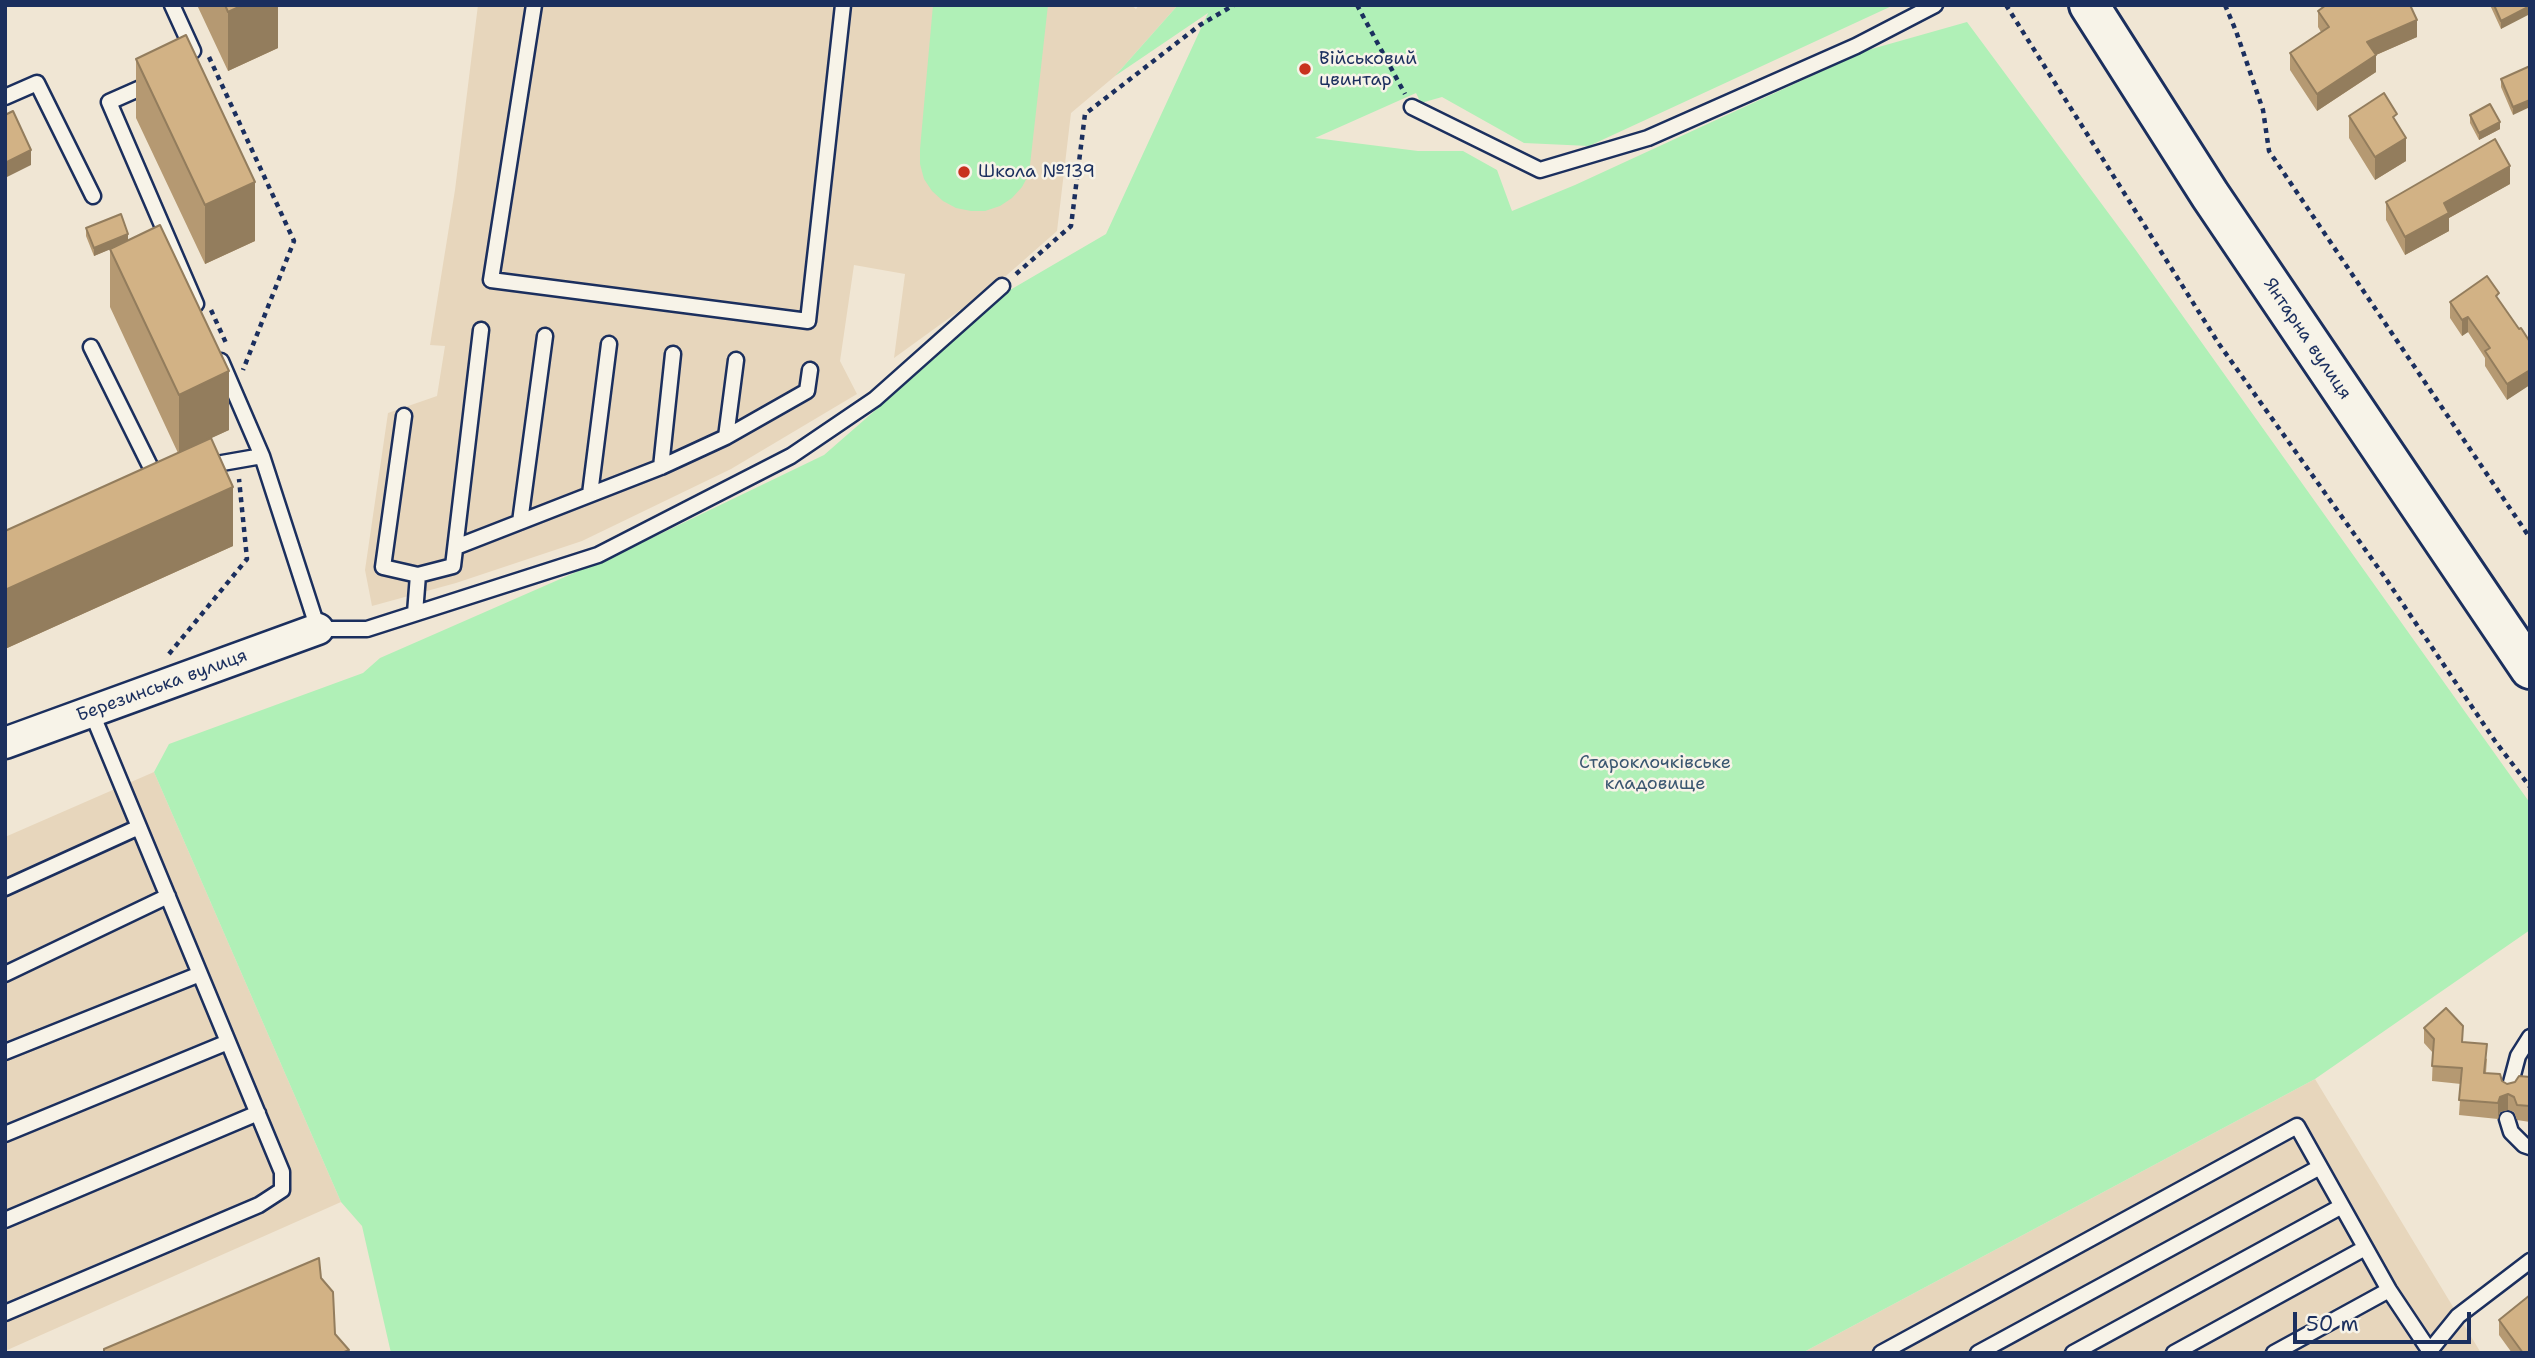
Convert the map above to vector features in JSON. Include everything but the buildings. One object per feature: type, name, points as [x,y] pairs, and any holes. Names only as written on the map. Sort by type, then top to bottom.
[{"type":"main road","name":"Янтарна вулиця","points":[[2088,5],[2210,195],[2530,669]]},
{"type":"street","name":"Березинська вулиця","points":[[5,743],[318,629]]},
{"type":"lane","points":[[172,5],[198,61],[185,67]]},
{"type":"lane","points":[[534,5],[491,280],[808,321],[843,5]]},
{"type":"lane","points":[[1412,107],[1540,170],[1648,138],[1856,46],[1935,5]]},
{"type":"lane","points":[[160,79],[109,102],[204,307]]},
{"type":"lane","points":[[5,97],[37,83],[93,196]]},
{"type":"lane","points":[[223,350],[262,456],[318,629],[367,629],[598,555],[791,456],[875,399],[1002,286]]},
{"type":"lane","points":[[404,416],[383,566],[418,575],[453,566],[481,330]]},
{"type":"lane","points":[[520,522],[545,336]]},
{"type":"lane","points":[[590,495],[609,344]]},
{"type":"lane","points":[[92,347],[154,477]]},
{"type":"lane","points":[[661,467],[673,355]]},
{"type":"lane","points":[[726,437],[736,360]]},
{"type":"lane","points":[[456,547],[661,467],[726,437],[807,391],[810,370]]},
{"type":"lane","points":[[188,468],[262,456]]},
{"type":"lane","points":[[415,613],[418,575]]},
{"type":"lane","points":[[5,1312],[260,1205],[282,1190],[282,1172],[92,711]]},
{"type":"lane","points":[[5,888],[139,827]]},
{"type":"lane","points":[[5,974],[168,897]]},
{"type":"lane","points":[[5,1052],[200,974]]},
{"type":"lane","points":[[2509,1090],[2518,1056],[2530,1037]]},
{"type":"lane","points":[[5,1134],[228,1042]]},
{"type":"lane","points":[[5,1220],[258,1113]]},
{"type":"lane","points":[[2507,1119],[2511,1132],[2524,1145],[2530,1147]]},
{"type":"lane","points":[[1881,1353],[2297,1126],[2389,1290],[2430,1352],[2458,1316],[2530,1261]]},
{"type":"lane","points":[[1978,1353],[2320,1167]]},
{"type":"lane","points":[[2073,1353],[2342,1206]]},
{"type":"lane","points":[[2174,1353],[2365,1248]]},
{"type":"lane","points":[[2274,1353],[2389,1290]]},
{"type":"path","points":[[1002,286],[1071,226],[1085,114],[1200,25],[1234,5]]},
{"type":"path","points":[[1357,5],[1412,107]]},
{"type":"path","points":[[2006,5],[2219,344],[2530,788]]},
{"type":"path","points":[[2225,5],[2263,110],[2269,151],[2530,538]]},
{"type":"path","points":[[200,67],[212,62],[294,241],[241,377],[235,364]]},
{"type":"path","points":[[204,307],[223,350]]},
{"type":"path","points":[[169,654],[247,559],[237,461]]},
{"type":"shaded area","points":[[478,5],[1131,5],[1136,9],[1139,5],[1178,5],[1115,76],[1071,113],[1057,231],[999,282],[894,358],[905,274],[854,265],[840,361],[857,394],[731,469],[582,541],[456,583],[372,606],[365,570],[388,413],[437,396],[445,346],[430,345],[455,190]]},
{"type":"shaded area","points":[[154,772],[341,1202],[5,1351],[5,837]]},
{"type":"shaded area","points":[[2315,1079],[2481,1353],[1802,1353]]},
{"type":"green space","points":[[933,5],[1048,5],[1029,174],[1012,198],[985,211],[956,208],[943,201],[924,179],[920,164]]},
{"type":"green space","name":"Староклочківське кладовище","points":[[1178,5],[1894,5],[1589,146],[1524,143],[1442,97],[1421,103],[1416,93],[1315,138],[1418,151],[1463,151],[1497,170],[1512,211],[1575,185],[1868,50],[1967,22],[2135,249],[2530,803],[2530,930],[2315,1079],[1802,1353],[391,1353],[362,1226],[341,1202],[154,772],[169,744],[363,673],[380,658],[631,548],[824,455],[1010,290],[1106,234],[1208,13],[1115,76]]},
{"type":"place","name":"Військовий цвинтар","points":[[1305,69]]},
{"type":"place","name":"Школа №139","points":[[964,172]]}]
